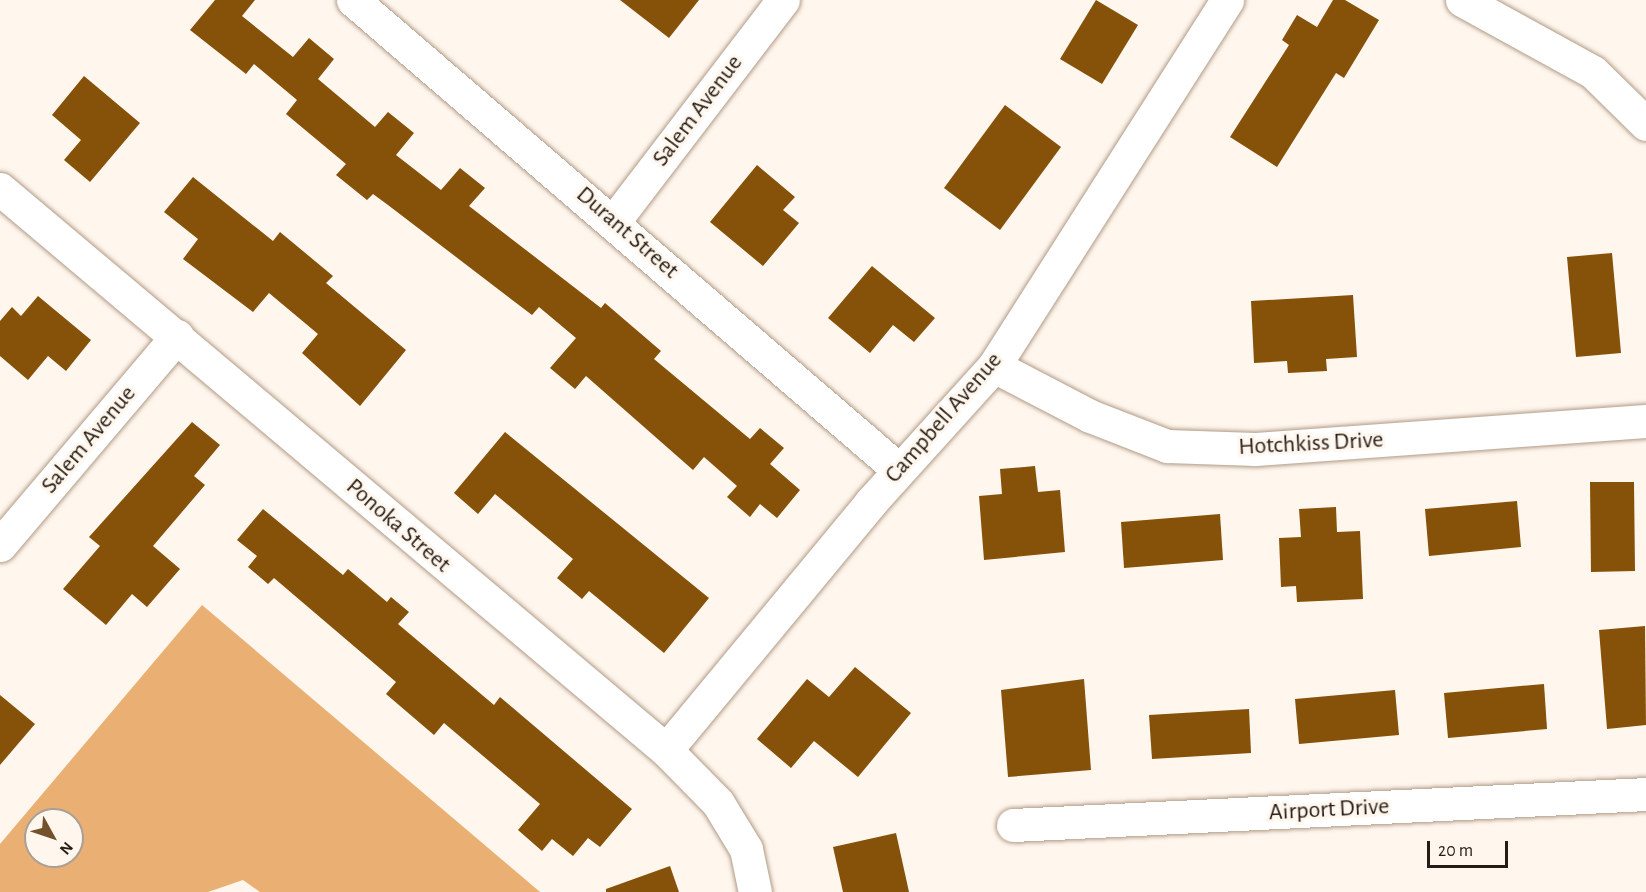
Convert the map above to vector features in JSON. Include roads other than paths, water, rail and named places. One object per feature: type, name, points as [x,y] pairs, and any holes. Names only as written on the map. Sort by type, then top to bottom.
[{"type":"street","name":"Durant Street","points":[[353,0],[614,221],[899,470]]},
{"type":"street","name":"Salem Avenue","points":[[614,221],[783,0]]},
{"type":"street","name":"Campbell Avenue","points":[[666,750],[899,470],[994,366],[1227,0]]},
{"type":"street","points":[[1462,0],[1593,72],[1646,124]]},
{"type":"street","name":"Ponoka Street","points":[[0,189],[666,750],[718,803],[746,849],[755,892]]},
{"type":"street","name":"Salem Avenue","points":[[0,545],[177,336]]},
{"type":"street","name":"Hotchkiss Drive","points":[[994,366],[1090,417],[1167,446],[1255,449],[1646,421]]},
{"type":"street","name":"Airport Drive","points":[[1013,825],[1646,795]]}]
